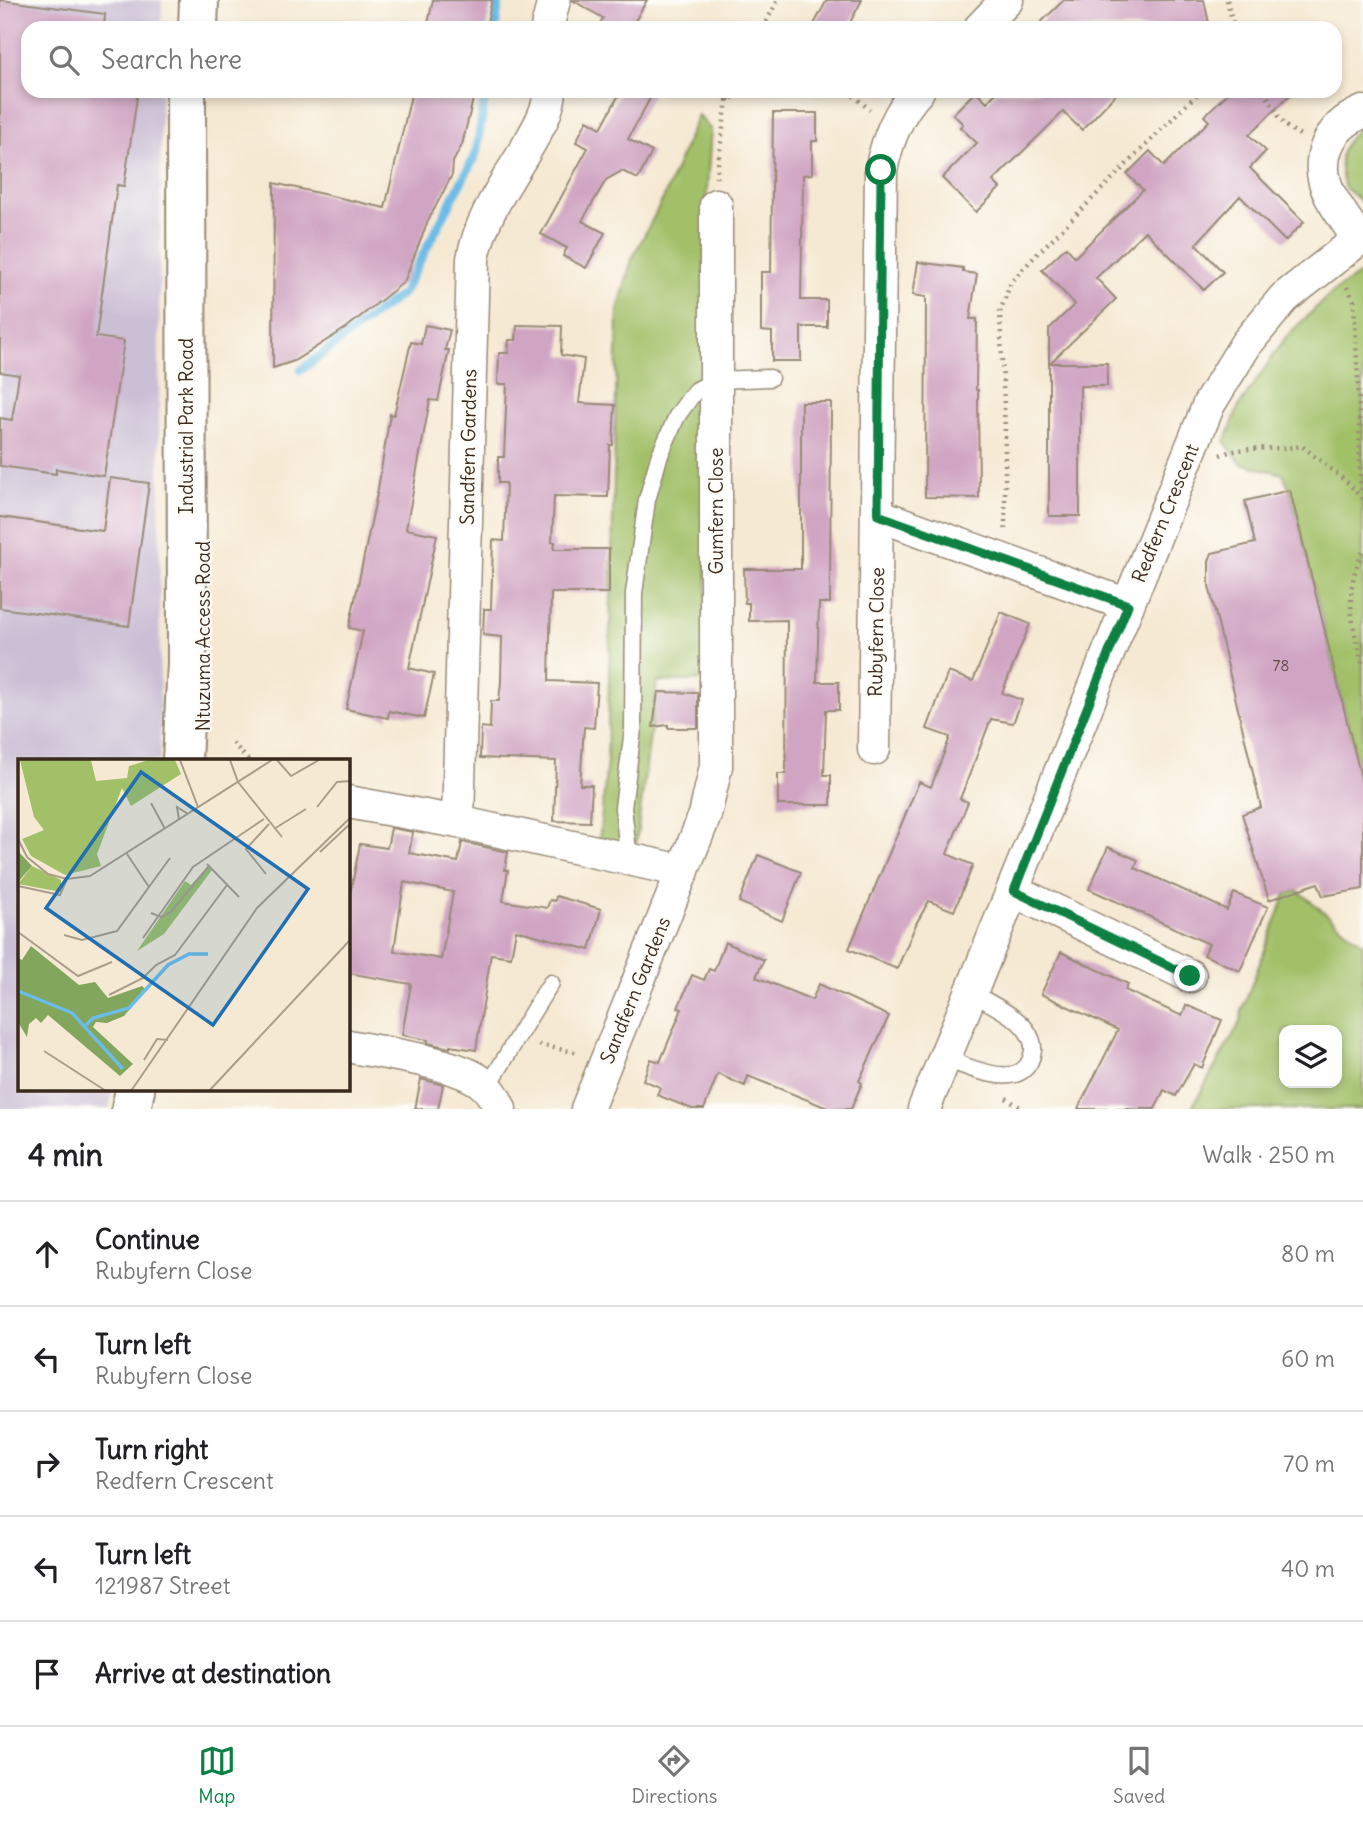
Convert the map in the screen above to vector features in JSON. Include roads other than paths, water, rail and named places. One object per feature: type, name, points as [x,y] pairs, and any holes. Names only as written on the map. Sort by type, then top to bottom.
[{"type":"street","points":[[186,0],[186,21]]},
{"type":"street","points":[[198,21],[199,0]]},
{"type":"street","points":[[548,21],[554,0]]},
{"type":"street","points":[[987,21],[1007,0]]},
{"type":"street","name":"Industrial Park Road","points":[[182,759],[187,663],[186,98]]},
{"type":"street","name":"Ntuzuma Access Road","points":[[198,98],[202,461],[218,752]]},
{"type":"street","name":"Sandfern Gardens","points":[[458,822],[473,259],[476,239],[484,220],[536,132],[548,98]]},
{"type":"street","name":"Rubyfern Close","points":[[874,749],[881,170],[891,132],[912,98]]},
{"type":"street","points":[[1352,244],[1330,195],[1323,163],[1329,137],[1351,117],[1363,112]]},
{"type":"street","name":"Gumfern Close","points":[[705,815],[716,766],[716,205]]},
{"type":"street","name":"Redfern Crescent","points":[[924,1109],[1209,404],[1246,344],[1284,298],[1352,244]]},
{"type":"street","points":[[878,515],[1128,605]]},
{"type":"street","points":[[350,802],[458,822],[683,871]]},
{"type":"street","name":"Sandfern Gardens","points":[[587,1109],[705,815]]},
{"type":"street","points":[[1014,891],[1190,976]]},
{"type":"street","points":[[350,1046],[454,1069],[481,1082],[494,1099]]},
{"type":"lane","points":[[629,860],[623,808],[633,729],[634,593],[647,500],[659,457],[677,416],[695,391],[716,380],[770,378]]},
{"type":"lane","points":[[494,1099],[507,1057],[524,1022],[551,983]]},
{"type":"lane","points":[[945,1059],[1001,1076],[1019,1072],[1031,1060],[1033,1046],[1020,1023],[972,993]]},
{"type":"waterway","points":[[496,21],[499,0]]},
{"type":"waterway","points":[[301,370],[403,293],[476,154],[485,98]]}]
